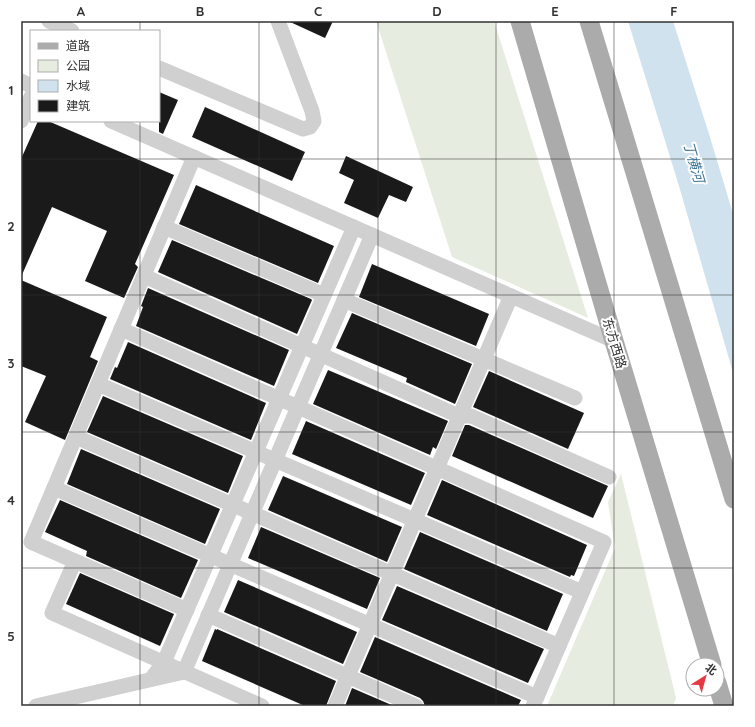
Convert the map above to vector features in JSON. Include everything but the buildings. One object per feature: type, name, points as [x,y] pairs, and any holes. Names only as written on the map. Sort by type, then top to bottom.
[{"type":"main road","name":"东方西路","points":[[520,21],[614,341],[710,657]]},
{"type":"main road","points":[[589,21],[734,499]]},
{"type":"lane","points":[[49,21],[70,30]]},
{"type":"lane","points":[[160,68],[303,129],[310,127],[314,121],[312,111],[278,21]]},
{"type":"lane","points":[[21,81],[30,86]]},
{"type":"lane","points":[[21,121],[30,99]]},
{"type":"lane","points":[[113,122],[614,341]]},
{"type":"lane","points":[[187,610],[31,542],[194,157]]},
{"type":"lane","points":[[164,226],[324,295]]},
{"type":"lane","points":[[151,679],[164,662],[354,227]]},
{"type":"lane","points":[[184,672],[372,235]]},
{"type":"lane","points":[[144,276],[459,416],[471,416],[609,477]]},
{"type":"lane","points":[[335,706],[511,296]]},
{"type":"lane","points":[[344,300],[575,398]]},
{"type":"lane","points":[[54,488],[370,625],[535,702],[604,542],[121,330]]},
{"type":"lane","points":[[98,384],[582,592]]},
{"type":"lane","points":[[76,437],[559,646]]},
{"type":"lane","points":[[75,561],[52,613],[262,706]]},
{"type":"lane","points":[[208,615],[416,706]]},
{"type":"lane","points":[[36,706],[184,672]]},
{"type":"green space","points":[[376,21],[494,21],[588,318],[452,257]]},
{"type":"green space","points":[[621,474],[676,698],[673,706],[547,706],[615,548],[608,502]]},
{"type":"water","name":"丁横河","points":[[628,21],[673,21],[734,217],[734,376],[679,186]]}]
